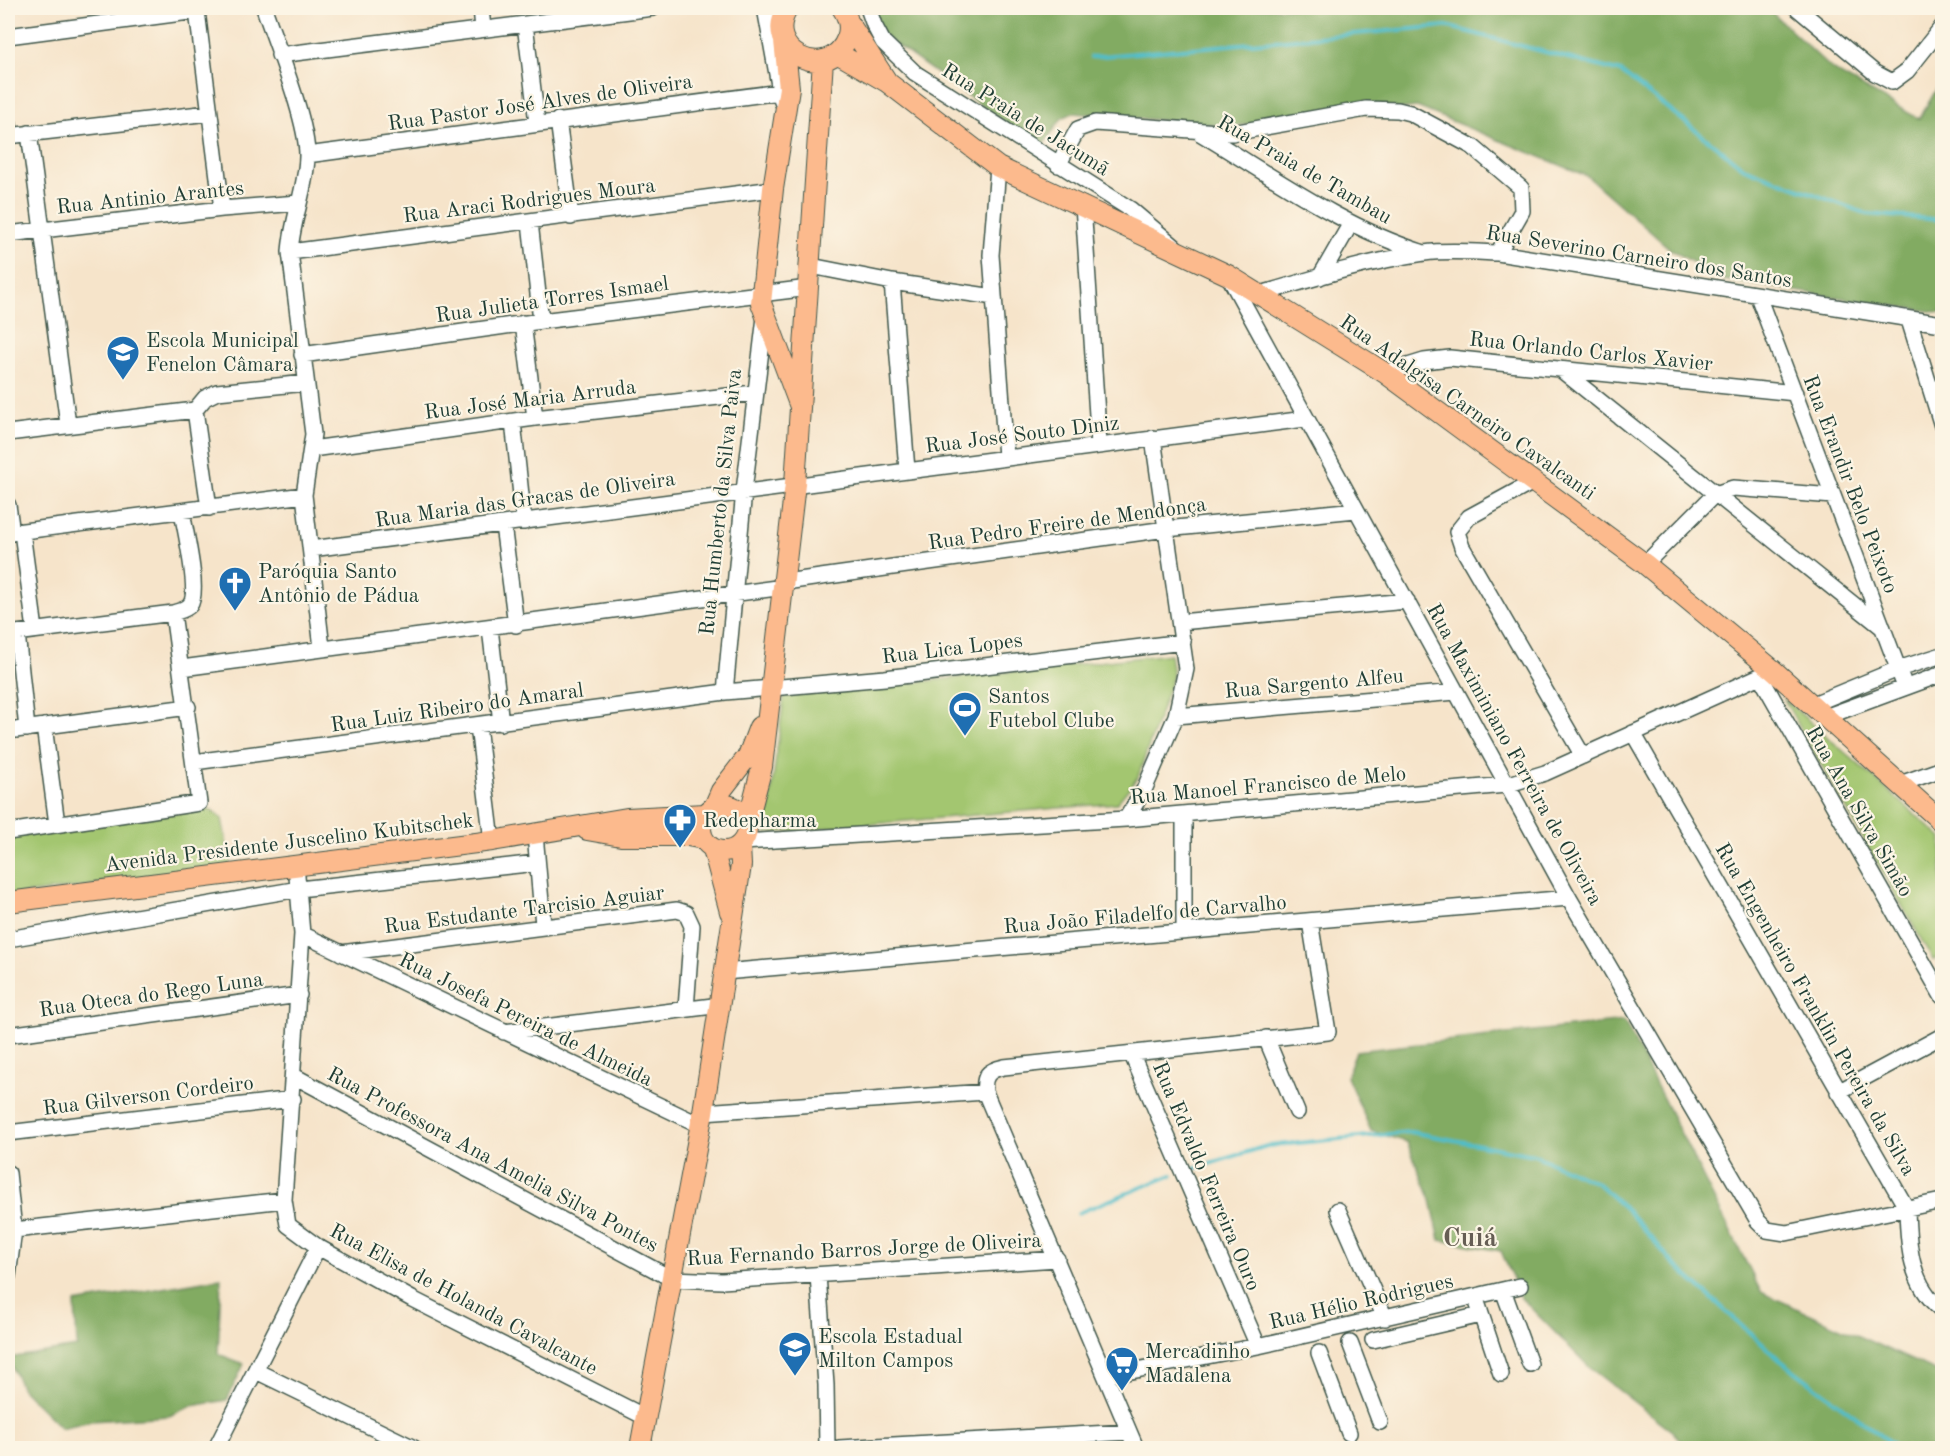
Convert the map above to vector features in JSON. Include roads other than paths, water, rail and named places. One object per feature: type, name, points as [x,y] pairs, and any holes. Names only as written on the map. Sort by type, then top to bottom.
[{"type":"main road","points":[[788,8],[782,22],[789,81],[786,116],[773,189],[760,292],[765,317],[801,409]]},
{"type":"main road","points":[[575,827],[621,836],[688,836],[732,850],[741,844],[748,832],[746,819],[762,767],[795,484],[808,288],[830,57],[848,34],[845,15]]},
{"type":"main road","name":"Rua Adalgisa Carneiro Cavalcanti","points":[[845,15],[887,82]]},
{"type":"main road","name":"Rua Adalgisa Carneiro Cavalcanti","points":[[784,41],[800,58],[830,57],[887,82],[998,166],[1228,275],[1385,373],[1645,564],[1766,674],[1818,711],[1942,822]]},
{"type":"main road","points":[[732,917],[708,844],[700,831],[721,791],[748,756],[770,697]]},
{"type":"main road","points":[[709,810],[732,806],[746,819]]},
{"type":"main road","name":"Avenida Presidente Juscelino Kubitschek","points":[[8,902],[492,841],[627,818],[709,810]]},
{"type":"main road","points":[[640,1449],[702,1119],[741,866],[741,844]]},
{"type":"street","points":[[264,8],[301,124],[307,155],[304,179],[291,229],[290,252],[313,434],[304,495],[322,648]]},
{"type":"street","points":[[481,8],[483,29]]},
{"type":"street","points":[[279,55],[653,8]]},
{"type":"street","points":[[765,8],[786,116]]},
{"type":"street","name":"Rua Praia de Jacumã","points":[[868,8],[874,25],[894,55],[915,73],[1145,219],[1179,251]]},
{"type":"street","points":[[1797,8],[1875,72],[1892,82],[1902,77],[1942,27]]},
{"type":"street","points":[[8,36],[154,13],[198,9],[222,209]]},
{"type":"street","points":[[525,24],[537,123]]},
{"type":"street","name":"Rua Pastor José Alves de Oliveira","points":[[307,155],[780,92]]},
{"type":"street","points":[[1058,165],[1078,129],[1095,123],[1232,133],[1366,109],[1383,108],[1410,113],[1473,147],[1521,188],[1522,211],[1498,253]]},
{"type":"street","points":[[8,120],[9,135],[209,113]]},
{"type":"street","points":[[558,120],[571,217]]},
{"type":"street","name":"Rua Praia de Tambau","points":[[1199,132],[1351,223],[1394,244],[1424,253]]},
{"type":"street","points":[[29,133],[69,424]]},
{"type":"street","points":[[998,166],[991,255],[1006,457]]},
{"type":"street","name":"Rua Araci Rodrigues Moura","points":[[290,252],[773,189]]},
{"type":"street","name":"Rua Antinio Arantes","points":[[8,234],[222,209],[297,203]]},
{"type":"street","points":[[1083,205],[1099,445]]},
{"type":"street","points":[[530,222],[541,321]]},
{"type":"street","points":[[1320,277],[1351,223]]},
{"type":"street","name":"Rua Severino Carneiro dos Santos","points":[[1261,294],[1320,277],[1424,253],[1498,253],[1942,324]]},
{"type":"street","points":[[811,266],[892,282],[994,297]]},
{"type":"street","name":"Rua Maximiniano Ferreira de Oliveira","points":[[1228,275],[1506,785],[1758,1221],[1767,1230],[1786,1233],[1907,1209]]},
{"type":"street","points":[[892,282],[907,470]]},
{"type":"street","name":"Rua Julieta Torres Ismael","points":[[302,355],[523,323],[760,292],[808,288]]},
{"type":"street","name":"Rua Erandir Belo Peixoto","points":[[1758,296],[1905,687]]},
{"type":"street","name":"Rua Humberto da Silva Paiva","points":[[725,692],[754,393],[765,317]]},
{"type":"street","points":[[1909,320],[1942,426]]},
{"type":"street","points":[[523,323],[535,418]]},
{"type":"street","name":"Rua Orlando Carlos Xavier","points":[[1385,373],[1450,357],[1794,393]]},
{"type":"street","points":[[1560,369],[1883,628]]},
{"type":"street","points":[[8,433],[195,410],[205,398],[217,392],[306,382]]},
{"type":"street","name":"Rua José Maria Arruda","points":[[312,449],[535,418],[754,393]]},
{"type":"street","points":[[195,410],[209,508]]},
{"type":"street","name":"Rua José Souto Diniz","points":[[744,491],[1305,419]]},
{"type":"street","points":[[513,422],[524,522]]},
{"type":"street","points":[[1126,819],[1144,790],[1176,716],[1186,669],[1153,438]]},
{"type":"street","points":[[1533,482],[1469,517],[1457,532],[1462,547],[1583,756]]},
{"type":"street","points":[[1645,564],[1715,494],[1733,488],[1833,496]]},
{"type":"street","name":"Rua Maria das Gracas de Oliveira","points":[[311,549],[744,491]]},
{"type":"street","points":[[14,533],[304,495]]},
{"type":"street","points":[[8,505],[35,630]]},
{"type":"street","name":"Rua Pedro Freire de Mendonça","points":[[182,668],[735,595],[784,585],[1166,529],[1356,510]]},
{"type":"street","points":[[27,729],[12,633],[174,613],[190,606],[194,598],[193,585],[182,512]]},
{"type":"street","points":[[503,525],[516,625]]},
{"type":"street","points":[[1180,622],[1407,601]]},
{"type":"street","points":[[8,832],[200,803],[174,613]]},
{"type":"street","points":[[490,628],[501,723]]},
{"type":"street","name":"Rua Lica Lopes","points":[[725,692],[770,697],[885,678],[1183,642]]},
{"type":"street","points":[[1818,711],[1898,669],[1942,655]]},
{"type":"street","name":"Rua Manoel Francisco de Melo","points":[[741,844],[1126,819],[1506,785],[1545,773],[1766,674]]},
{"type":"street","name":"Rua Ana Silva Simão","points":[[1766,674],[1936,971],[1942,996]]},
{"type":"street","points":[[1818,711],[1905,687],[1942,674]]},
{"type":"street","name":"Rua Luiz Ribeiro do Amaral","points":[[194,762],[725,692]]},
{"type":"street","name":"Rua Sargento Alfeu","points":[[1176,716],[1456,692]]},
{"type":"street","points":[[8,731],[188,707]]},
{"type":"street","points":[[44,726],[57,824]]},
{"type":"street","points":[[478,726],[492,841]]},
{"type":"street","name":"Rua Engenheiro Franklin Pereira da Silva","points":[[1633,733],[1907,1209],[1912,1264],[1921,1282],[1942,1310]]},
{"type":"street","points":[[1900,784],[1942,769]]},
{"type":"street","points":[[1184,814],[1184,931]]},
{"type":"street","points":[[535,834],[543,926]]},
{"type":"street","points":[[417,851],[418,876]]},
{"type":"street","points":[[8,939],[298,890],[537,863]]},
{"type":"street","points":[[14,1230],[284,1200],[293,1100],[302,934],[296,865]]},
{"type":"street","name":"Rua João Filadelfo de Carvalho","points":[[724,972],[1569,897]]},
{"type":"street","name":"Rua Estudante Tarcisio Aguiar","points":[[341,953],[654,912],[686,913],[692,926],[686,1009]]},
{"type":"street","points":[[1136,1449],[985,1092],[985,1078],[995,1068],[1132,1055],[1328,1032],[1310,921]]},
{"type":"street","name":"Rua Josefa Pereira de Almeida","points":[[302,934],[504,1032],[702,1119]]},
{"type":"street","name":"Rua Oteca do Rego Luna","points":[[8,1035],[299,995]]},
{"type":"street","points":[[504,1032],[721,1005]]},
{"type":"street","points":[[1838,1092],[1942,1036]]},
{"type":"street","points":[[1266,1038],[1297,1112]]},
{"type":"street","name":"Rua Edvaldo Ferreira Ouro","points":[[1132,1055],[1258,1346]]},
{"type":"street","name":"Rua Professora Ana Amelia Silva Pontes","points":[[294,1076],[672,1279]]},
{"type":"street","points":[[702,1119],[985,1092]]},
{"type":"street","name":"Rua Gilverson Cordeiro","points":[[8,1133],[293,1100]]},
{"type":"street","points":[[8,1173],[14,1230],[8,1276]]},
{"type":"street","name":"Rua Elisa de Holanda Cavalcante","points":[[284,1200],[288,1225],[318,1247],[411,1299],[645,1418]]},
{"type":"street","points":[[1907,1209],[1942,1201]]},
{"type":"street","points":[[1338,1210],[1385,1318]]},
{"type":"street","points":[[216,1449],[318,1247]]},
{"type":"street","name":"Rua Fernando Barros Jorge de Oliveira","points":[[672,1279],[722,1281],[1057,1259]]},
{"type":"street","points":[[818,1275],[826,1385],[827,1449]]},
{"type":"street","name":"Rua Hélio Rodrigues","points":[[1106,1376],[1258,1346],[1520,1286]]},
{"type":"street","points":[[1503,1290],[1530,1364]]},
{"type":"street","points":[[1476,1297],[1501,1374]]},
{"type":"street","points":[[1373,1341],[1481,1315]]},
{"type":"street","points":[[1350,1342],[1380,1422]]},
{"type":"street","points":[[1319,1353],[1349,1433]]},
{"type":"street","points":[[256,1371],[414,1449]]},
{"type":"street","points":[[839,1449],[1129,1432]]},
{"type":"waterway","points":[[1091,57],[1446,26],[1621,72],[1744,168],[1867,214],[1942,220]]},
{"type":"waterway","points":[[1192,1169],[1267,1146],[1411,1132],[1534,1155],[1597,1183],[1627,1210],[1674,1264],[1780,1360],[1898,1448]]},
{"type":"waterway","points":[[1078,1213],[1172,1175]]},
{"type":"place","name":"Escola Municipal Fenelon Câmara","points":[[123,381]]},
{"type":"place","name":"Paróquia Santo Antônio de Pádua","points":[[235,612]]},
{"type":"place","name":"Santos Futebol Clube","points":[[965,737]]},
{"type":"place","name":"Redepharma","points":[[680,849]]},
{"type":"place","name":"Escola Estadual Milton Campos","points":[[795,1377]]},
{"type":"place","name":"Mercadinho Madalena","points":[[1122,1392]]},
{"type":"district","name":"Cuiá","points":[[1470,1237]]}]
